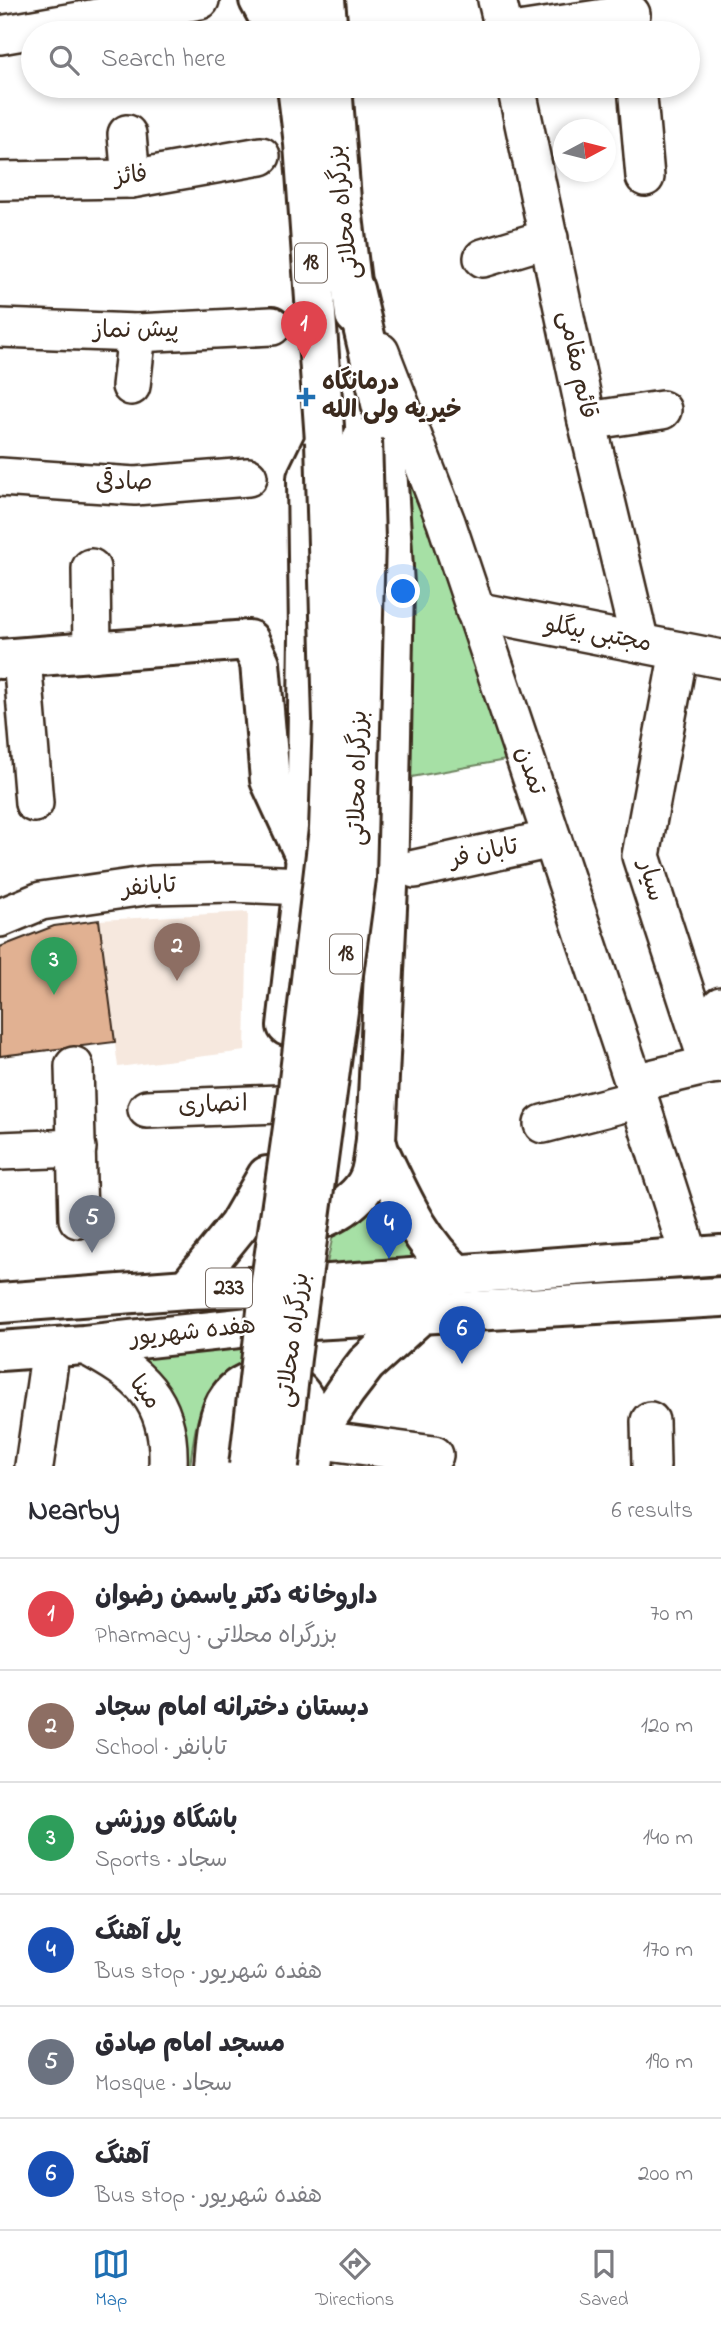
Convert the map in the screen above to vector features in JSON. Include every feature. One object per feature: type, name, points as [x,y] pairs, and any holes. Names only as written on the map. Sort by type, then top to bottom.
[{"type":"main road","points":[[259,0],[270,21]]},
{"type":"main road","points":[[288,0],[291,21]]},
{"type":"main road","points":[[325,0],[327,21]]},
{"type":"main road","name":"بزرگراه محلاتی","points":[[248,1466],[297,1101],[329,829],[333,720],[325,441],[298,98]]},
{"type":"main road","name":"بزرگراه محلاتی","points":[[279,1466],[291,1357],[356,878],[365,540],[354,289],[341,200],[333,98]]},
{"type":"main road","points":[[325,441],[307,478],[309,634],[304,872],[279,1104],[267,1176],[272,1203],[281,1214],[299,1222],[324,1217],[339,1210],[362,1190],[369,1179],[376,1140],[388,887],[394,585],[384,416],[354,289]]},
{"type":"main road","points":[[11,658],[249,640],[260,663],[270,779],[304,872]]},
{"type":"main road","points":[[376,1140],[420,1233],[439,1258],[457,1274]]},
{"type":"main road","points":[[187,1289],[238,1226],[267,1176]]},
{"type":"main road","name":"هفده شهریور","points":[[0,1303],[187,1289],[316,1285],[705,1257]]},
{"type":"main road","name":"هفده شهریور","points":[[0,1351],[312,1320],[721,1297]]},
{"type":"main road","points":[[324,1452],[346,1390],[366,1364],[423,1312]]},
{"type":"main road","points":[[214,1466],[218,1427],[228,1399],[243,1383],[272,1378],[297,1389],[307,1405],[324,1452]]},
{"type":"street","points":[[80,21],[200,0]]},
{"type":"street","points":[[497,0],[502,21]]},
{"type":"street","points":[[600,21],[639,16]]},
{"type":"street","points":[[0,35],[21,31]]},
{"type":"street","name":"قائم مقامی","points":[[519,98],[587,421],[640,643]]},
{"type":"street","points":[[638,98],[645,177]]},
{"type":"street","points":[[127,134],[131,179]]},
{"type":"street","name":"فائز","points":[[0,181],[131,179],[261,156]]},
{"type":"street","points":[[483,258],[549,237]]},
{"type":"street","name":"تمدن","points":[[354,289],[397,391],[446,522],[636,1091],[705,1257]]},
{"type":"street","name":"پیش نماز","points":[[0,328],[137,333],[272,326]]},
{"type":"street","points":[[131,386],[137,333]]},
{"type":"street","points":[[587,421],[662,410]]},
{"type":"street","name":"صادقی","points":[[0,477],[135,486],[248,477]]},
{"type":"street","points":[[91,568],[92,653]]},
{"type":"street","name":"مجتبی بیگلو","points":[[475,611],[721,659]]},
{"type":"street","name":"سیار","points":[[679,651],[641,856],[715,1064]]},
{"type":"street","points":[[11,658],[34,803]]},
{"type":"street","name":"تابان فر","points":[[415,869],[552,839]]},
{"type":"street","name":"تابانفر","points":[[0,918],[41,901],[152,885],[232,883],[304,872]]},
{"type":"street","points":[[543,1124],[715,1064],[721,1006]]},
{"type":"street","points":[[74,1066],[78,1219]]},
{"type":"street","name":"انصاری","points":[[147,1109],[279,1104]]},
{"type":"street","points":[[0,1151],[76,1148]]},
{"type":"street","points":[[34,1466],[67,1346]]},
{"type":"street","name":"مینا","points":[[67,1346],[117,1362],[151,1394],[165,1423],[168,1466]]},
{"type":"street","points":[[650,1422],[651,1466]]},
{"type":"street","points":[[324,1452],[434,1455]]},
{"type":"shaded area","points":[[248,912],[245,1051],[118,1067],[99,920]]},
{"type":"green space","points":[[393,428],[506,760],[406,778]]},
{"type":"green space","points":[[384,1182],[414,1239],[416,1259],[326,1268],[333,1235],[363,1209]]},
{"type":"green space","points":[[244,1344],[241,1367],[216,1384],[202,1408],[194,1436],[190,1466],[179,1466],[125,1354]]},
{"type":"building","points":[[99,920],[115,1042],[0,1056],[0,947],[54,926]]},
{"type":"place","name":"داروخانه دکتر یاسمن رضوان","points":[[304,359]]},
{"type":"place","name":"درمانگاه خیریه ولی الله","points":[[306,397]]},
{"type":"place","name":"دبستان دخترانه امام سجاد","points":[[177,981]]},
{"type":"place","name":"باشگاه ورزشی","points":[[54,995]]},
{"type":"place","name":"مسجد امام صادق","points":[[92,1253]]},
{"type":"place","name":"پل آهنگ","points":[[389,1259]]},
{"type":"place","name":"آهنگ","points":[[462,1364]]}]
